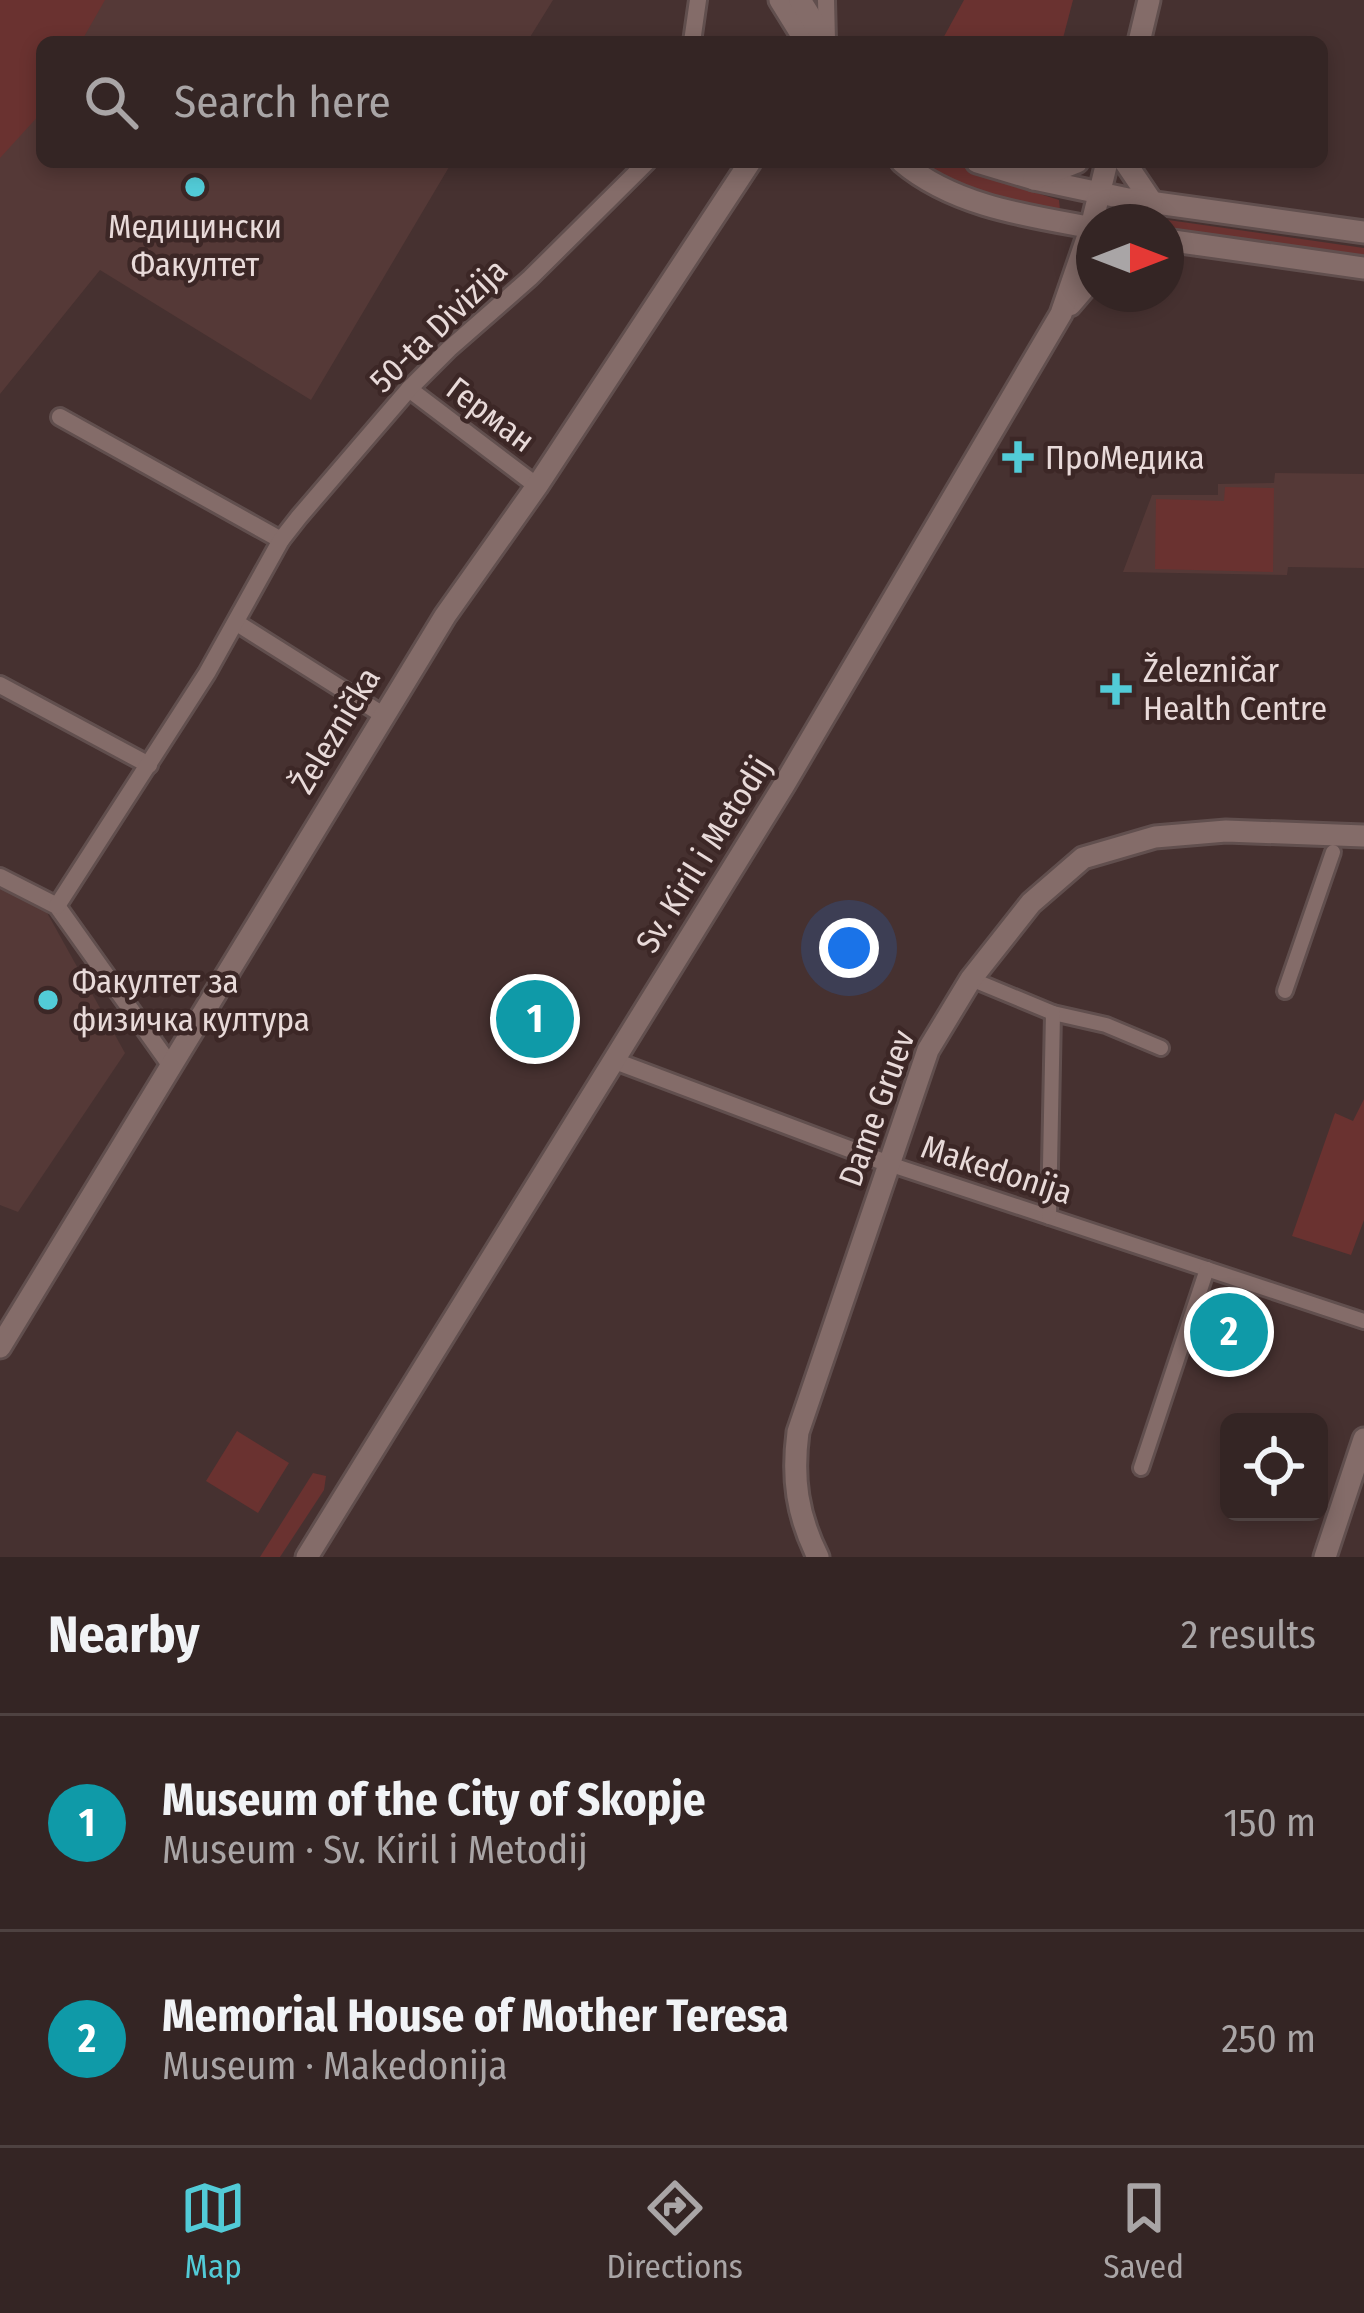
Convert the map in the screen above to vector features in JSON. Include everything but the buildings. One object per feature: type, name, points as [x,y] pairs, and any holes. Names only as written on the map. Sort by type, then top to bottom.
[{"type":"street","points":[[693,36],[698,0]]},
{"type":"street","points":[[780,0],[802,36]]},
{"type":"street","points":[[800,0],[823,36]]},
{"type":"street","points":[[826,0],[827,36]]},
{"type":"street","points":[[1140,36],[1149,0]]},
{"type":"street","name":"50-ta Divizija","points":[[58,906],[237,623],[281,540],[409,389],[543,266],[640,168]]},
{"type":"street","name":"Železnička","points":[[0,1347],[382,715],[746,168]]},
{"type":"street","points":[[909,168],[965,199],[1076,224]]},
{"type":"street","points":[[996,168],[1099,194],[1364,232]]},
{"type":"street","points":[[1034,179],[1062,168]]},
{"type":"street","name":"Sv. Kiril i Metodij","points":[[1097,204],[1106,168]]},
{"type":"street","points":[[1129,168],[1153,202]]},
{"type":"street","points":[[1184,243],[1364,268]]},
{"type":"street","name":"Sv. Kiril i Metodij","points":[[307,1557],[905,583],[1061,314],[1076,272]]},
{"type":"street","points":[[1061,314],[1076,297]]},
{"type":"street","name":"Герман","points":[[409,389],[537,486]]},
{"type":"street","points":[[60,417],[281,540]]},
{"type":"street","points":[[237,623],[382,715]]},
{"type":"street","points":[[0,685],[149,765]]},
{"type":"street","name":"Dame Gruev","points":[[818,1557],[794,1483],[798,1432],[928,1050],[971,979],[1031,903],[1083,858],[1155,837],[1226,832],[1364,836]]},
{"type":"street","points":[[1285,991],[1333,851]]},
{"type":"street","points":[[0,877],[58,906],[171,1066]]},
{"type":"street","points":[[971,979],[1053,1013],[1106,1024],[1161,1048]]},
{"type":"street","points":[[1049,1217],[1053,1013]]},
{"type":"street","name":"Makedonija","points":[[615,1060],[889,1164],[1364,1321]]},
{"type":"street","points":[[1141,1468],[1207,1269]]},
{"type":"street","points":[[1325,1557],[1364,1438]]},
{"type":"shaded area","points":[[0,0],[553,0],[531,36],[36,36],[36,168],[448,168],[311,400],[100,270],[0,394]]},
{"type":"shaded area","points":[[0,0],[105,0],[84,36],[36,36],[36,119],[0,158]]},
{"type":"shaded area","points":[[964,0],[1073,0],[1064,36],[944,36]]},
{"type":"shaded area","points":[[928,168],[969,168],[1059,200],[1060,210],[1052,213],[965,190]]},
{"type":"shaded area","points":[[1184,222],[1364,248],[1364,256],[1184,231]]},
{"type":"shaded area","points":[[1275,473],[1364,474],[1364,568],[1288,567],[1287,575],[1123,572],[1152,495],[1218,495],[1218,484],[1274,483]]},
{"type":"shaded area","points":[[1225,487],[1274,488],[1273,572],[1155,569],[1156,499],[1224,501]]},
{"type":"shaded area","name":"Факултет за физичка култура","points":[[0,887],[45,909],[125,1053],[18,1212],[0,1205]]},
{"type":"shaded area","points":[[1364,1099],[1364,1220],[1351,1255],[1292,1236],[1335,1113],[1353,1121]]},
{"type":"shaded area","points":[[237,1431],[289,1463],[258,1513],[206,1481]]},
{"type":"shaded area","points":[[313,1473],[326,1476],[324,1490],[280,1557],[260,1557]]},
{"type":"place","name":"Медицински Факултет","points":[[195,187]]},
{"type":"place","name":"ПроМедика","points":[[1018,457]]},
{"type":"place","name":"Železničar Health Centre","points":[[1116,689]]},
{"type":"place","name":"Факултет за физичка култура","points":[[48,1000]]},
{"type":"place","name":"Museum of the City of Skopje","points":[[535,1019]]},
{"type":"place","name":"Memorial House of Mother Teresa","points":[[1229,1332]]}]
